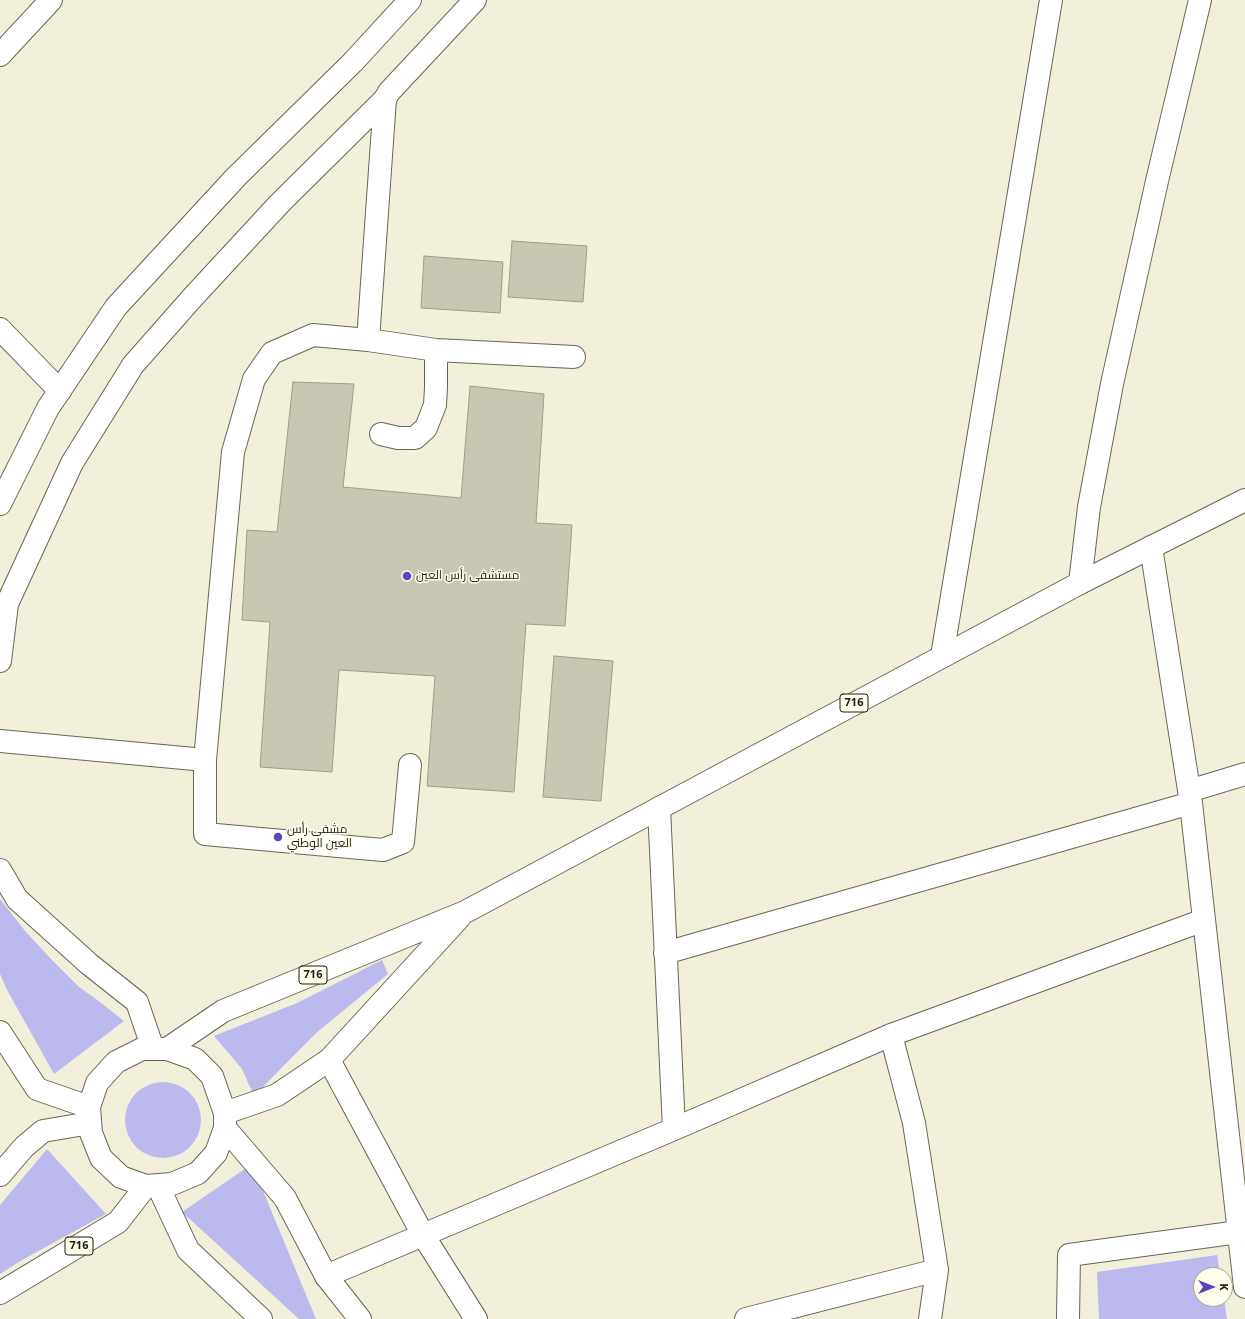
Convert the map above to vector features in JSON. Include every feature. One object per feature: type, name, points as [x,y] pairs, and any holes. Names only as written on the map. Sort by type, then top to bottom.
[{"type":"street","points":[[0,55],[51,0]]},
{"type":"street","points":[[0,504],[48,408],[116,307],[236,177],[353,62],[410,0]]},
{"type":"street","points":[[0,660],[7,604],[72,463],[133,365],[193,297],[280,203],[385,99],[389,92],[475,0]]},
{"type":"street","points":[[942,656],[1051,0]]},
{"type":"street","points":[[1080,583],[1089,507],[1112,384],[1157,181],[1200,0]]},
{"type":"street","points":[[368,340],[385,99]]},
{"type":"street","points":[[0,329],[60,390]]},
{"type":"street","points":[[410,765],[403,842],[383,850],[205,834],[205,760],[233,452],[254,379],[272,353],[313,335],[368,340],[436,350],[574,357]]},
{"type":"street","points":[[382,434],[398,438],[415,438],[426,428],[435,404],[436,350]]},
{"type":"street","name":"716","points":[[160,1049],[223,1012],[465,912],[1080,583],[1245,500]]},
{"type":"street","points":[[1151,547],[1190,797],[1245,1286]]},
{"type":"street","points":[[0,741],[205,760]]},
{"type":"street","points":[[666,954],[1190,797],[1245,774]]},
{"type":"street","points":[[659,808],[674,1128]]},
{"type":"street","points":[[0,870],[17,899],[89,964],[137,1002],[160,1049]]},
{"type":"street","name":"716","points":[[225,1120],[278,1095],[329,1060],[465,912]]},
{"type":"street","points":[[326,1276],[891,1035],[1204,920]]},
{"type":"street","points":[[0,1032],[37,1089],[89,1115]]},
{"type":"street","points":[[891,1035],[914,1123],[937,1270],[930,1319]]},
{"type":"street","points":[[225,1120],[216,1153],[198,1173],[172,1184],[152,1186],[121,1177],[101,1158],[91,1133],[89,1115],[98,1083],[116,1062],[142,1049],[160,1049],[195,1059],[212,1076],[225,1120],[285,1198],[326,1276],[360,1319]]},
{"type":"street","points":[[329,1060],[423,1235],[476,1319]]},
{"type":"street","points":[[0,1175],[24,1147],[43,1131],[89,1115]]},
{"type":"street","points":[[152,1186],[188,1250],[261,1319]]},
{"type":"street","name":"716","points":[[0,1293],[118,1222],[152,1186]]},
{"type":"street","points":[[1068,1319],[1069,1255],[1239,1232]]},
{"type":"street","points":[[746,1319],[937,1270]]},
{"type":"shaded area","points":[[0,899],[26,932],[79,987],[124,1021],[54,1074],[7,990],[0,974]]},
{"type":"shaded area","points":[[382,960],[388,974],[316,1033],[254,1096],[242,1069],[214,1036],[297,1003]]},
{"type":"shaded area","points":[[163,1082],[178,1085],[190,1093],[198,1105],[201,1120],[198,1135],[190,1147],[178,1155],[163,1158],[148,1155],[136,1147],[128,1135],[125,1120],[128,1105],[136,1093],[148,1085]]},
{"type":"shaded area","points":[[47,1149],[106,1214],[22,1260],[0,1274],[0,1205]]},
{"type":"shaded area","points":[[252,1164],[316,1319],[299,1319],[182,1212]]},
{"type":"shaded area","points":[[1217,1255],[1219,1267],[1193,1267],[1193,1307],[1225,1307],[1227,1319],[1099,1319],[1097,1272]]},
{"type":"building","points":[[512,241],[587,246],[583,302],[508,297]]},
{"type":"building","points":[[424,256],[503,262],[500,313],[421,308]]},
{"type":"building","name":"مستشفى رأس العين","points":[[293,382],[354,384],[343,487],[461,498],[470,386],[544,394],[536,523],[572,525],[565,626],[526,624],[514,792],[427,786],[435,676],[339,670],[332,772],[260,767],[270,622],[242,620],[247,530],[277,532]]},
{"type":"building","points":[[554,656],[613,661],[601,801],[543,797]]},
{"type":"place","name":"مستشفى رأس العين","points":[[407,576]]},
{"type":"place","name":"مشفى رأس العين الوطني","points":[[278,837]]}]
